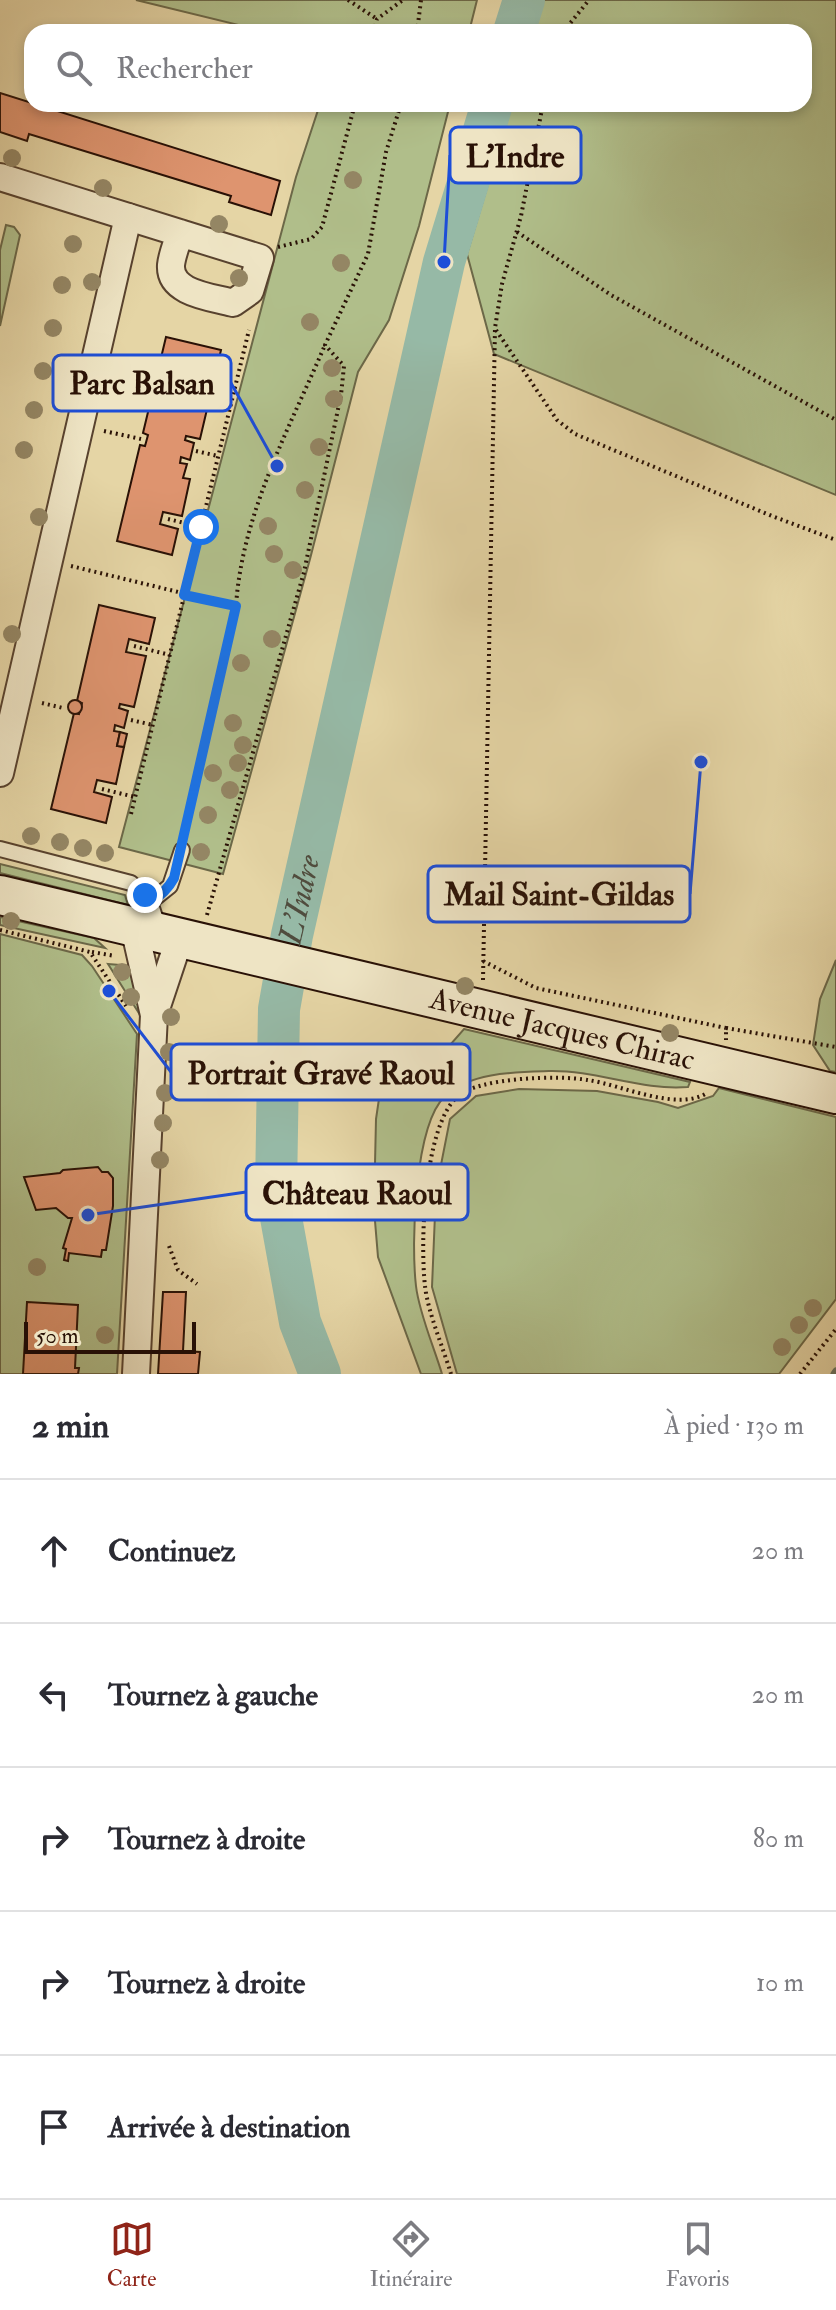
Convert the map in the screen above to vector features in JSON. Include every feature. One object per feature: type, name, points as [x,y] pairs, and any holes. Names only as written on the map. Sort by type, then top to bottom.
[{"type":"main road","name":"Avenue Jacques Chirac","points":[[0,895],[173,925],[290,963],[836,1094]]},
{"type":"street","points":[[0,177],[128,217],[180,233],[260,258],[250,291],[233,303],[185,290],[175,280],[171,267],[180,233]]},
{"type":"street","points":[[0,773],[128,217]]},
{"type":"street","points":[[154,1015],[173,925]]},
{"type":"street","points":[[136,1374],[154,1015],[173,925]]},
{"type":"lane","points":[[0,849],[131,883],[173,925]]},
{"type":"lane","points":[[173,925],[170,886],[182,850]]},
{"type":"path","points":[[348,0],[377,19]]},
{"type":"path","points":[[376,24],[377,19],[403,0]]},
{"type":"path","points":[[418,24],[421,0]]},
{"type":"path","points":[[570,24],[589,0]]},
{"type":"path","points":[[260,258],[281,246],[311,239],[322,227],[353,112]]},
{"type":"path","points":[[182,850],[236,606],[238,575],[255,509],[325,345],[368,254],[386,152],[398,112]]},
{"type":"path","points":[[541,112],[495,328],[483,961],[536,988],[726,1028],[836,1047]]},
{"type":"path","points":[[517,232],[611,295],[836,420]]},
{"type":"path","points":[[495,328],[557,420],[575,434],[836,540]]},
{"type":"path","points":[[131,814],[249,330]]},
{"type":"path","points":[[173,925],[304,572],[341,395],[344,366],[325,345]]},
{"type":"path","points":[[211,382],[235,388]]},
{"type":"path","points":[[101,430],[141,439]]},
{"type":"path","points":[[196,451],[218,456]]},
{"type":"path","points":[[168,519],[201,527]]},
{"type":"path","points":[[70,566],[236,606]]},
{"type":"path","points":[[134,646],[170,655]]},
{"type":"path","points":[[39,703],[63,708]]},
{"type":"path","points":[[131,720],[153,725]]},
{"type":"path","points":[[102,789],[135,797]]},
{"type":"path","points":[[0,930],[90,952],[127,1008]]},
{"type":"path","points":[[726,1028],[726,1038]]},
{"type":"path","points":[[451,1374],[425,1287],[425,1190],[443,1115],[459,1095],[482,1086],[535,1077],[588,1080],[682,1102],[704,1096],[711,1089]]},
{"type":"path","points":[[164,1235],[178,1270],[197,1284]]},
{"type":"path","points":[[800,1374],[836,1329]]},
{"type":"green space","points":[[136,0],[477,0],[471,24],[234,24]]},
{"type":"green space","points":[[543,0],[836,0],[836,495],[494,354],[467,254],[510,112],[812,112],[812,24],[536,24]]},
{"type":"green space","points":[[317,112],[448,112],[419,226],[389,320],[358,372],[223,874],[119,847],[296,177]]},
{"type":"green space","points":[[6,225],[14,227],[20,235],[0,326],[0,250]]},
{"type":"green space","points":[[0,864],[125,895],[128,905],[0,873]]},
{"type":"green space","points":[[0,917],[94,938],[105,948],[0,925]]},
{"type":"green space","points":[[0,934],[82,955],[137,1034],[117,1374],[0,1374]]},
{"type":"green space","points":[[836,960],[836,1072],[830,1071],[813,1045],[820,999]]},
{"type":"green space","points":[[108,964],[132,966],[147,1026]]},
{"type":"green space","points":[[464,1029],[690,1082],[688,1087],[653,1086],[567,1072],[522,1072],[467,1082],[445,1096],[435,1111],[421,1158],[414,1243],[418,1296],[442,1374],[421,1374],[378,1257],[374,1209],[376,1119],[384,1065],[401,1056],[443,1053]]},
{"type":"green space","points":[[719,1088],[836,1117],[836,1299],[779,1374],[457,1374],[432,1287],[436,1190],[450,1119],[476,1096],[519,1089],[597,1091],[678,1108],[713,1096]]},
{"type":"building","points":[[0,93],[24,101],[24,112],[60,112],[280,181],[271,215],[229,202],[231,196],[29,134],[27,141],[0,132]]},
{"type":"building","points":[[166,337],[221,350],[215,376],[196,371],[193,384],[212,388],[200,439],[186,436],[185,440],[194,443],[190,460],[181,457],[180,463],[187,464],[183,478],[190,479],[182,516],[163,512],[160,524],[178,529],[172,555],[117,541],[140,445],[145,446],[148,435],[143,433]]},
{"type":"building","points":[[99,605],[155,618],[149,644],[129,639],[126,652],[146,656],[134,707],[120,704],[119,708],[128,711],[124,728],[115,725],[114,731],[120,732],[117,746],[124,747],[116,784],[97,780],[94,792],[112,797],[106,823],[51,809],[74,713],[79,714],[82,703],[77,701]]},
{"type":"building","points":[[75,700],[82,707],[75,714],[68,707]]},
{"type":"building","points":[[120,732],[127,734],[124,747],[117,746]]},
{"type":"building","points":[[98,1167],[113,1178],[113,1206],[106,1250],[102,1250],[101,1257],[69,1253],[68,1261],[64,1260],[66,1249],[63,1248],[72,1218],[56,1208],[36,1210],[24,1177]]},
{"type":"building","points":[[163,1292],[186,1292],[183,1351],[200,1352],[198,1374],[158,1374]]},
{"type":"building","points":[[27,1302],[78,1305],[75,1368],[79,1368],[78,1374],[23,1374]]},
{"type":"waterway","name":"L'Indre","points":[[516,24],[524,0]]},
{"type":"waterway","name":"L'Indre","points":[[320,1374],[300,1322],[276,1190],[279,1009],[292,935],[444,262],[490,112]]},
{"type":"place","name":"L'Indre","points":[[444,262]]},
{"type":"place","name":"Parc Balsan","points":[[277,466]]},
{"type":"place","name":"Mail Saint-Gildas","points":[[701,762]]},
{"type":"place","name":"Portrait Gravé Raoul","points":[[109,991]]},
{"type":"place","name":"Château Raoul","points":[[88,1215]]},
{"type":"route","points":[[145,895],[150,902],[164,893],[174,878],[236,606],[184,595],[201,527]]}]
